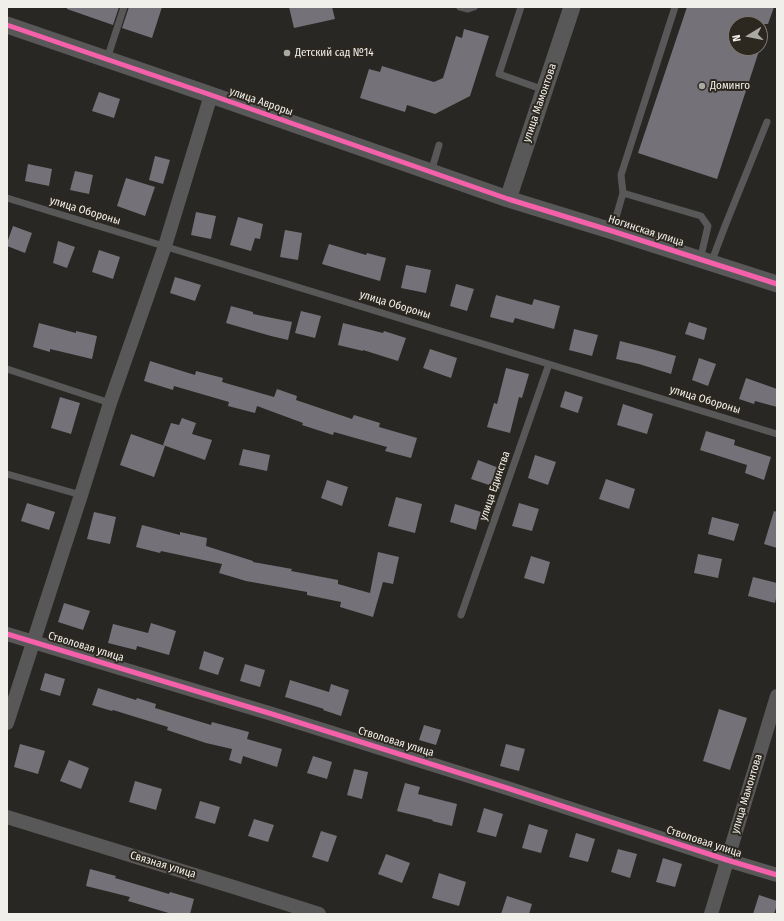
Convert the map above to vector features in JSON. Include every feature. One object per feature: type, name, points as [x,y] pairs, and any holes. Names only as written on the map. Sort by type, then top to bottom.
[{"type":"street","name":"улица Мамонтова","points":[[508,199],[572,7]]},
{"type":"street","name":"улица Авроры","points":[[7,25],[508,199]]},
{"type":"street","points":[[7,723],[110,403],[164,246],[211,95]]},
{"type":"street","name":"Ногинская улица","points":[[508,199],[777,284]]},
{"type":"street","name":"Стволовая улица","points":[[7,634],[280,716],[777,875]]},
{"type":"street","name":"улица Мамонтова","points":[[711,914],[777,696]]},
{"type":"street","name":"Связная улица","points":[[7,817],[319,914]]},
{"type":"lane","points":[[107,59],[124,7]]},
{"type":"lane","points":[[460,7],[468,9],[474,7]]},
{"type":"lane","points":[[521,7],[500,74],[544,90]]},
{"type":"lane","points":[[612,231],[623,193],[621,175],[675,7]]},
{"type":"lane","points":[[705,261],[725,226],[767,122]]},
{"type":"lane","points":[[431,172],[439,146]]},
{"type":"lane","points":[[623,193],[701,216],[708,226],[705,261]]},
{"type":"lane","name":"улица Обороны","points":[[7,198],[777,434]]},
{"type":"lane","name":"улица Единства","points":[[461,615],[549,364]]},
{"type":"lane","points":[[7,369],[110,403]]},
{"type":"lane","points":[[7,474],[81,495]]},
{"type":"building","points":[[67,7],[119,7],[113,25],[67,9]]},
{"type":"building","points":[[129,7],[162,7],[152,38],[122,28]]},
{"type":"building","points":[[289,7],[332,7],[335,19],[294,28]]},
{"type":"building","points":[[687,7],[774,7],[768,24],[768,16],[728,16],[728,56],[757,56],[717,179],[638,153]]},
{"type":"building","points":[[464,29],[489,36],[470,96],[435,114],[407,105],[405,112],[360,98],[369,69],[380,72],[382,66],[434,82],[443,78],[456,36],[462,38]]},
{"type":"building","points":[[99,92],[120,99],[114,118],[92,111]]},
{"type":"building","points":[[155,156],[170,160],[163,184],[149,180]]},
{"type":"building","points":[[28,164],[52,169],[49,186],[25,181]]},
{"type":"building","points":[[75,171],[93,175],[89,194],[70,190]]},
{"type":"building","points":[[126,178],[155,187],[145,216],[117,206]]},
{"type":"building","points":[[196,212],[216,216],[211,239],[191,235]]},
{"type":"building","points":[[238,217],[263,224],[260,239],[255,238],[251,251],[230,245]]},
{"type":"building","points":[[13,226],[32,233],[25,253],[7,246]]},
{"type":"building","points":[[285,230],[302,233],[298,260],[280,257]]},
{"type":"building","points":[[58,241],[75,247],[67,268],[53,263]]},
{"type":"building","points":[[329,244],[366,255],[367,253],[386,258],[380,281],[322,264]]},
{"type":"building","points":[[99,250],[120,257],[113,279],[92,272]]},
{"type":"building","points":[[406,265],[431,270],[426,293],[401,288]]},
{"type":"building","points":[[175,277],[201,285],[195,301],[170,293]]},
{"type":"building","points":[[456,284],[474,289],[467,311],[450,306]]},
{"type":"building","points":[[496,295],[532,305],[534,299],[560,306],[554,329],[515,318],[513,323],[490,317]]},
{"type":"building","points":[[231,306],[253,312],[253,314],[292,322],[288,340],[226,323]]},
{"type":"building","points":[[301,311],[321,316],[315,338],[295,333]]},
{"type":"building","points":[[689,322],[707,328],[704,340],[685,334]]},
{"type":"building","points":[[39,323],[76,333],[76,331],[97,336],[92,359],[50,349],[50,352],[33,347]]},
{"type":"building","points":[[343,323],[383,333],[384,331],[406,338],[398,361],[363,350],[338,345]]},
{"type":"building","points":[[574,329],[598,335],[592,356],[569,350]]},
{"type":"building","points":[[620,341],[676,356],[671,374],[639,364],[616,359]]},
{"type":"building","points":[[430,349],[457,358],[451,378],[423,368]]},
{"type":"building","points":[[699,358],[716,364],[708,386],[692,380]]},
{"type":"building","points":[[150,361],[195,375],[196,371],[223,378],[222,382],[274,397],[277,389],[297,396],[296,400],[352,419],[354,415],[380,423],[379,427],[417,438],[411,458],[385,451],[387,447],[334,432],[333,435],[302,425],[303,423],[257,406],[255,413],[228,406],[229,402],[174,386],[173,390],[144,381]]},
{"type":"building","points":[[506,368],[529,374],[522,398],[519,397],[510,433],[487,427],[494,403],[497,404]]},
{"type":"building","points":[[746,378],[777,389],[777,407],[755,401],[754,404],[739,399]]},
{"type":"building","points":[[565,391],[583,397],[578,413],[560,407]]},
{"type":"building","points":[[60,397],[80,403],[71,434],[51,428]]},
{"type":"building","points":[[623,404],[653,414],[647,434],[617,425]]},
{"type":"building","points":[[182,418],[196,423],[192,434],[212,440],[205,460],[163,445],[171,423],[179,425]]},
{"type":"building","points":[[706,431],[735,440],[734,445],[771,457],[764,480],[745,473],[747,465],[700,450]]},
{"type":"building","points":[[131,434],[165,446],[154,477],[120,465]]},
{"type":"building","points":[[243,449],[270,455],[267,471],[239,465]]},
{"type":"building","points":[[535,455],[556,462],[548,485],[528,478]]},
{"type":"building","points":[[478,460],[499,468],[492,486],[471,479]]},
{"type":"building","points":[[606,479],[635,489],[629,509],[599,499]]},
{"type":"building","points":[[327,480],[348,487],[342,506],[321,498]]},
{"type":"building","points":[[396,497],[422,504],[415,533],[388,526]]},
{"type":"building","points":[[27,503],[55,512],[49,530],[21,521]]},
{"type":"building","points":[[519,503],[539,509],[532,531],[512,526]]},
{"type":"building","points":[[455,504],[481,512],[476,530],[450,522]]},
{"type":"building","points":[[774,511],[777,512],[777,548],[764,544]]},
{"type":"building","points":[[94,512],[116,517],[110,544],[87,539]]},
{"type":"building","points":[[712,517],[739,524],[734,541],[708,534]]},
{"type":"building","points":[[142,525],[180,535],[180,532],[207,538],[206,546],[253,562],[292,569],[291,571],[338,580],[338,584],[370,593],[378,552],[399,557],[393,584],[383,582],[373,617],[340,607],[341,602],[307,595],[307,592],[246,581],[219,573],[222,564],[161,551],[160,553],[136,547]]},
{"type":"building","points":[[698,554],[722,559],[718,578],[694,573]]},
{"type":"building","points":[[531,556],[550,562],[544,584],[524,578]]},
{"type":"building","points":[[753,577],[777,583],[775,603],[748,596]]},
{"type":"building","points":[[64,603],[90,611],[83,630],[58,622]]},
{"type":"building","points":[[151,623],[176,631],[169,655],[137,646],[136,650],[108,643],[113,624],[148,633]]},
{"type":"building","points":[[204,651],[224,658],[218,675],[199,669]]},
{"type":"building","points":[[245,664],[265,670],[260,687],[240,681]]},
{"type":"building","points":[[45,673],[65,679],[60,696],[40,690]]},
{"type":"building","points":[[290,680],[329,692],[331,684],[349,690],[341,716],[285,697]]},
{"type":"building","points":[[98,688],[136,700],[137,698],[156,704],[155,708],[211,725],[212,722],[249,732],[247,739],[282,749],[277,767],[243,756],[241,764],[229,760],[232,749],[206,743],[167,730],[168,727],[92,705]]},
{"type":"building","points":[[719,709],[747,718],[730,770],[703,761]]},
{"type":"building","points":[[424,725],[441,730],[436,745],[419,740]]},
{"type":"building","points":[[20,744],[45,751],[38,774],[14,767]]},
{"type":"building","points":[[506,744],[525,749],[519,771],[500,766]]},
{"type":"building","points":[[313,756],[332,762],[327,779],[307,773]]},
{"type":"building","points":[[69,760],[89,768],[81,789],[60,781]]},
{"type":"building","points":[[354,769],[368,772],[362,799],[347,795]]},
{"type":"building","points":[[135,781],[162,789],[156,810],[129,802]]},
{"type":"building","points":[[405,783],[420,787],[418,794],[457,804],[452,826],[397,811]]},
{"type":"building","points":[[200,801],[220,807],[215,824],[195,818]]},
{"type":"building","points":[[484,808],[503,814],[496,837],[477,832]]},
{"type":"building","points":[[254,819],[274,825],[268,842],[248,836]]},
{"type":"building","points":[[529,824],[548,830],[541,853],[522,848]]},
{"type":"building","points":[[321,831],[337,836],[328,862],[312,857]]},
{"type":"building","points":[[576,833],[595,839],[588,862],[569,857]]},
{"type":"building","points":[[618,849],[637,854],[630,878],[611,872]]},
{"type":"building","points":[[386,854],[410,863],[402,883],[378,874]]},
{"type":"building","points":[[663,858],[682,864],[675,887],[656,882]]},
{"type":"building","points":[[90,869],[169,894],[170,892],[194,899],[190,914],[172,914],[128,901],[130,897],[86,886]]},
{"type":"building","points":[[439,873],[466,882],[459,906],[432,898]]},
{"type":"building","points":[[759,895],[777,901],[774,914],[753,914]]},
{"type":"building","points":[[507,896],[532,904],[529,914],[501,914]]},
{"type":"cycle path","points":[[7,25],[508,199],[777,284]]},
{"type":"cycle path","points":[[7,634],[272,714],[777,875]]},
{"type":"place","name":"Детский сад №14","points":[[287,53]]},
{"type":"place","name":"Доминго","points":[[702,86]]}]
